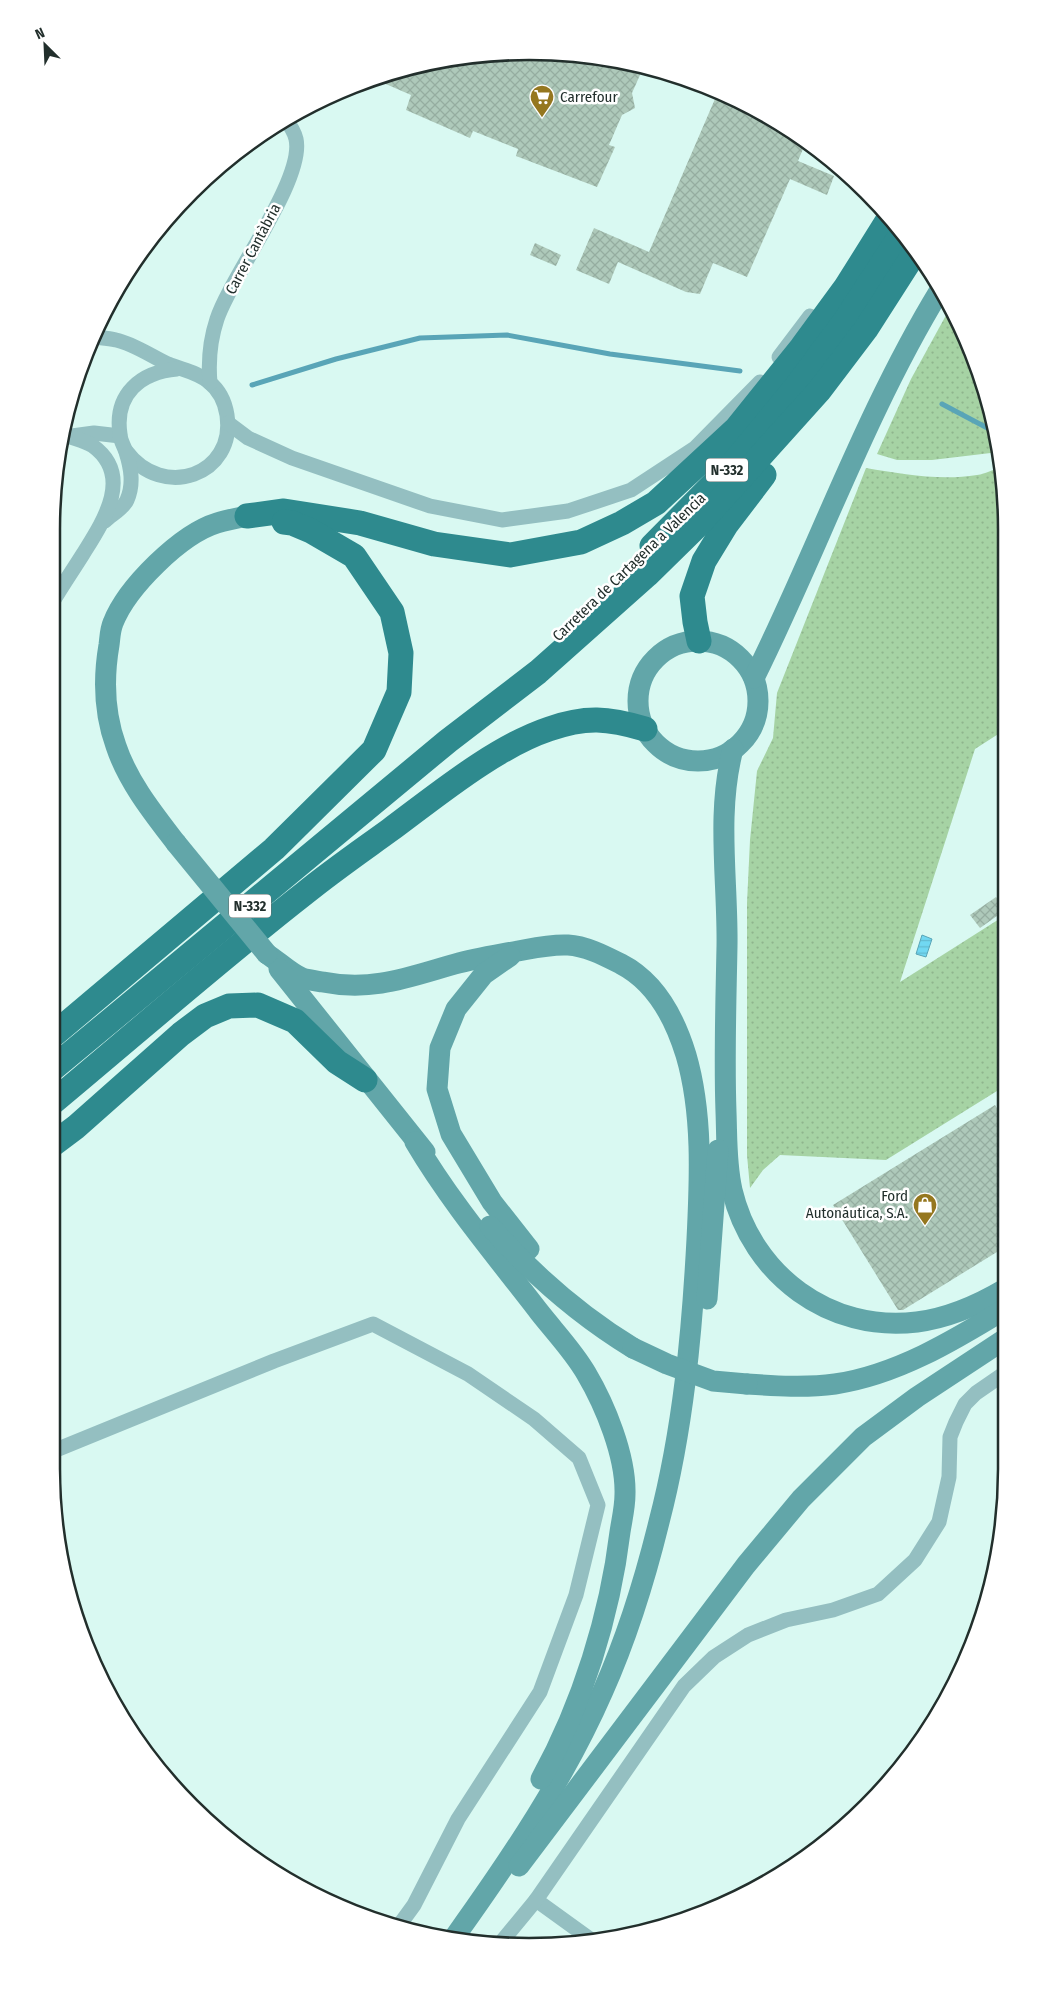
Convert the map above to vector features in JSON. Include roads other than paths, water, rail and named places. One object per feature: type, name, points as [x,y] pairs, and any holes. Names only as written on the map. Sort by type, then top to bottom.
[{"type":"highway","points":[[247,516],[284,511],[360,523],[434,544],[510,555],[581,542],[622,523],[656,503],[736,429],[808,340],[890,229]]},
{"type":"highway","name":"Carretera de Cartagena a Valencia","points":[[448,741],[625,575],[731,466],[796,387],[840,328],[890,230]]},
{"type":"highway","name":"Carretera de Cartagena a Valencia","points":[[60,1062],[448,741],[538,672],[647,575],[700,524],[819,391],[866,329],[912,258]]},
{"type":"highway","points":[[699,640],[692,596],[704,561],[726,525],[829,392],[866,329]]},
{"type":"highway","points":[[60,1029],[274,849],[360,764],[374,750],[399,692],[401,653],[392,612],[354,556],[311,531],[292,523],[247,516]]},
{"type":"highway","points":[[60,1096],[304,893],[451,784],[529,737],[549,729],[579,721],[603,719],[645,729]]},
{"type":"highway","points":[[60,1139],[181,1034],[205,1016],[229,1006],[258,1005],[295,1021],[337,1062],[365,1080]]},
{"type":"main road","points":[[754,678],[786,612],[880,400],[902,356],[936,296]]},
{"type":"main road","points":[[247,516],[216,523],[188,538],[133,588],[113,623],[105,666],[106,708],[116,747],[152,812],[267,954],[365,1080],[510,1250],[598,1327],[667,1364],[714,1380],[800,1387],[835,1384],[869,1376],[899,1366],[998,1313]]},
{"type":"main road","points":[[699,640],[719,644],[732,651],[746,665],[754,678],[758,697],[756,717],[748,735],[733,749],[720,757],[710,760],[685,759],[662,749],[645,729],[638,712],[638,696],[647,668],[657,656],[684,642],[699,640]]},
{"type":"main road","points":[[684,1391],[704,1323],[710,1269],[724,1061],[727,943],[723,846],[725,791],[733,749]]},
{"type":"main road","points":[[267,954],[302,978],[344,986],[396,982],[460,963],[542,947],[571,945],[598,953],[626,967],[652,988],[668,1010],[686,1056],[696,1118],[698,1149],[698,1203],[694,1287],[684,1391],[660,1520],[635,1606],[603,1691],[574,1749],[537,1815],[458,1932]]},
{"type":"main road","points":[[516,952],[484,974],[456,1009],[440,1048],[436,1089],[451,1134],[492,1202],[512,1229],[562,1288],[574,1307]]},
{"type":"main road","points":[[724,1061],[727,1160],[733,1191],[743,1221],[760,1252],[778,1274],[824,1308],[851,1318],[886,1324],[918,1322],[944,1316],[981,1303],[998,1293]]},
{"type":"main road","points":[[416,1142],[433,1172],[462,1212],[585,1371],[618,1445],[625,1493],[617,1560],[604,1616],[580,1694],[554,1756],[518,1819],[445,1930]]},
{"type":"main road","points":[[469,1934],[746,1565],[801,1500],[864,1437],[917,1397],[998,1344]]},
{"type":"street","name":"Carrer Cantàbria","points":[[210,382],[208,361],[210,343],[217,317],[293,169],[296,140],[291,126]]},
{"type":"street","points":[[228,423],[248,438],[292,458],[430,506],[502,520],[568,511],[631,490],[695,448],[758,384],[846,266],[889,229]]},
{"type":"street","points":[[101,339],[117,340],[179,369],[196,374],[210,382],[220,394],[226,408],[228,423],[226,440],[218,455],[206,468],[191,476],[174,479],[157,476],[142,469],[126,451]]},
{"type":"street","points":[[104,522],[127,502],[132,480],[126,451],[120,436],[119,418],[123,402],[132,387],[146,376],[162,370],[179,369]]},
{"type":"street","points":[[70,436],[94,433],[120,436]]},
{"type":"street","points":[[60,591],[104,522],[112,496],[113,477],[106,459],[92,445],[69,437]]},
{"type":"street","points":[[60,1448],[274,1360],[374,1324],[468,1374],[534,1419],[580,1458],[598,1505],[576,1595],[540,1692],[458,1819],[414,1905],[403,1920]]},
{"type":"street","points":[[505,1937],[536,1900],[684,1686],[714,1657],[748,1635],[786,1620],[833,1610],[878,1594],[915,1560],[939,1522],[949,1477],[950,1437],[956,1422],[966,1404],[976,1393],[998,1378]]},
{"type":"street","points":[[536,1900],[584,1935]]},
{"type":"water","points":[[922,935],[932,939],[926,957],[916,954]]},
{"type":"waterway","points":[[252,385],[336,359],[420,338],[507,335],[610,354],[740,371]]},
{"type":"waterway","points":[[942,404],[987,428]]},
{"type":"place","name":"Carrefour","points":[[542,118]]},
{"type":"place","name":"Ford Autonáutica, S.A.","points":[[925,1226]]}]
